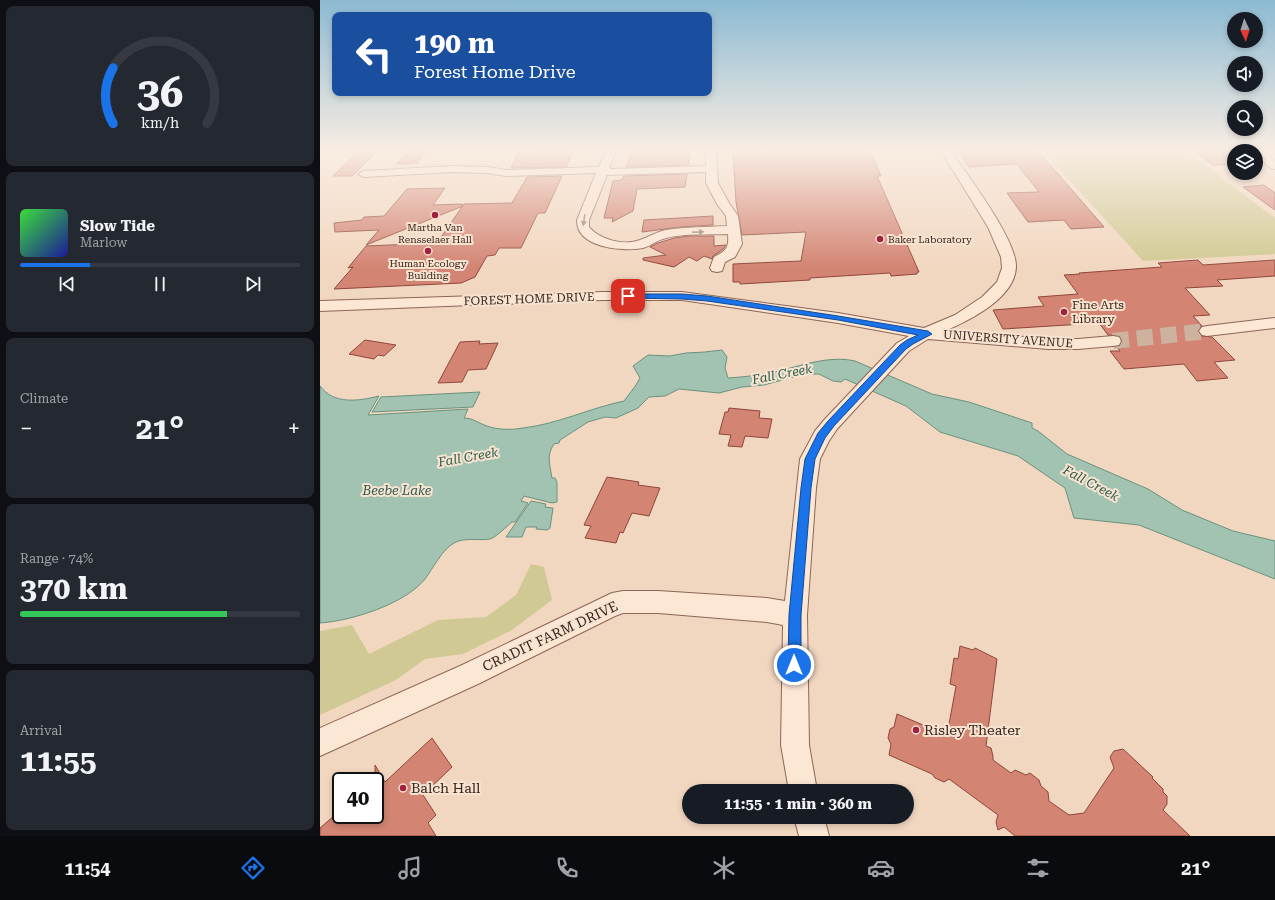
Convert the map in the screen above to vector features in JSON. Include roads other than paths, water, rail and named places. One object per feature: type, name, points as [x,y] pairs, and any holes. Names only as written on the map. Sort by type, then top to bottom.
[{"type":"street","points":[[595,190],[586,210],[583,227],[587,233],[600,240],[619,244],[640,244],[666,234],[733,230]]},
{"type":"street","points":[[715,190],[731,214],[734,247],[730,254],[720,260],[718,268]]},
{"type":"street","points":[[802,784],[795,745],[795,615],[810,459],[822,436],[831,424],[863,389],[910,342],[948,325],[981,318],[1005,280],[1009,269],[1009,259],[1005,245],[971,190]]},
{"type":"street","name":"FOREST HOME DRIVE","points":[[320,306],[603,296],[682,296],[838,318],[928,334]]},
{"type":"street","points":[[981,318],[991,335],[1001,340]]},
{"type":"street","points":[[1207,331],[1275,322]]},
{"type":"street","name":"UNIVERSITY AVENUE","points":[[928,334],[1064,344],[1112,341]]},
{"type":"street","name":"CRADIT FARM DRIVE","points":[[320,742],[469,675],[612,605],[623,602],[658,602],[768,610],[795,615]]},
{"type":"water","points":[[722,350],[727,357],[725,368],[728,378],[775,372],[825,360],[835,359],[855,361],[932,394],[969,402],[1032,423],[1032,428],[1067,454],[1148,489],[1182,510],[1233,531],[1275,541],[1275,579],[1139,525],[1074,518],[1065,488],[1018,456],[940,432],[906,406],[845,379],[841,382],[833,381],[819,374],[804,374],[764,385],[742,387],[719,393],[679,389],[665,396],[649,397],[638,408],[616,418],[605,417],[588,422],[560,440],[559,443],[554,444],[550,452],[549,456],[552,478],[555,478],[557,482],[557,502],[552,503],[524,496],[521,501],[528,503],[515,522],[512,522],[490,539],[462,540],[449,546],[425,579],[405,596],[377,610],[362,615],[333,622],[320,623],[320,386],[332,396],[340,399],[355,400],[379,396],[368,415],[468,409],[464,418],[500,429],[515,429],[561,420],[624,401],[640,378],[633,366],[648,355],[670,356]]},
{"type":"water","points":[[480,392],[473,407],[372,412],[381,397]]},
{"type":"water","points":[[531,501],[546,504],[545,507],[553,508],[550,528],[547,530],[536,529],[537,527],[526,527],[522,537],[506,537]]},
{"type":"tunnel","points":[[1113,341],[1207,331]]},
{"type":"place","name":"Martha Van Rensselaer Hall","points":[[435,215]]},
{"type":"place","name":"Baker Laboratory","points":[[880,239]]},
{"type":"place","name":"Human Ecology Building","points":[[428,251]]},
{"type":"place","name":"Fine Arts Library","points":[[1064,312]]},
{"type":"place","name":"Risley Theater","points":[[916,730]]},
{"type":"place","name":"Balch Hall","points":[[403,788]]},
{"type":"water label","name":"Fall Creek","points":[[782,374]]},
{"type":"water label","name":"Fall Creek","points":[[468,457]]},
{"type":"water label","name":"Fall Creek","points":[[1091,483]]},
{"type":"water label","name":"Beebe Lake","points":[[397,490]]}]
